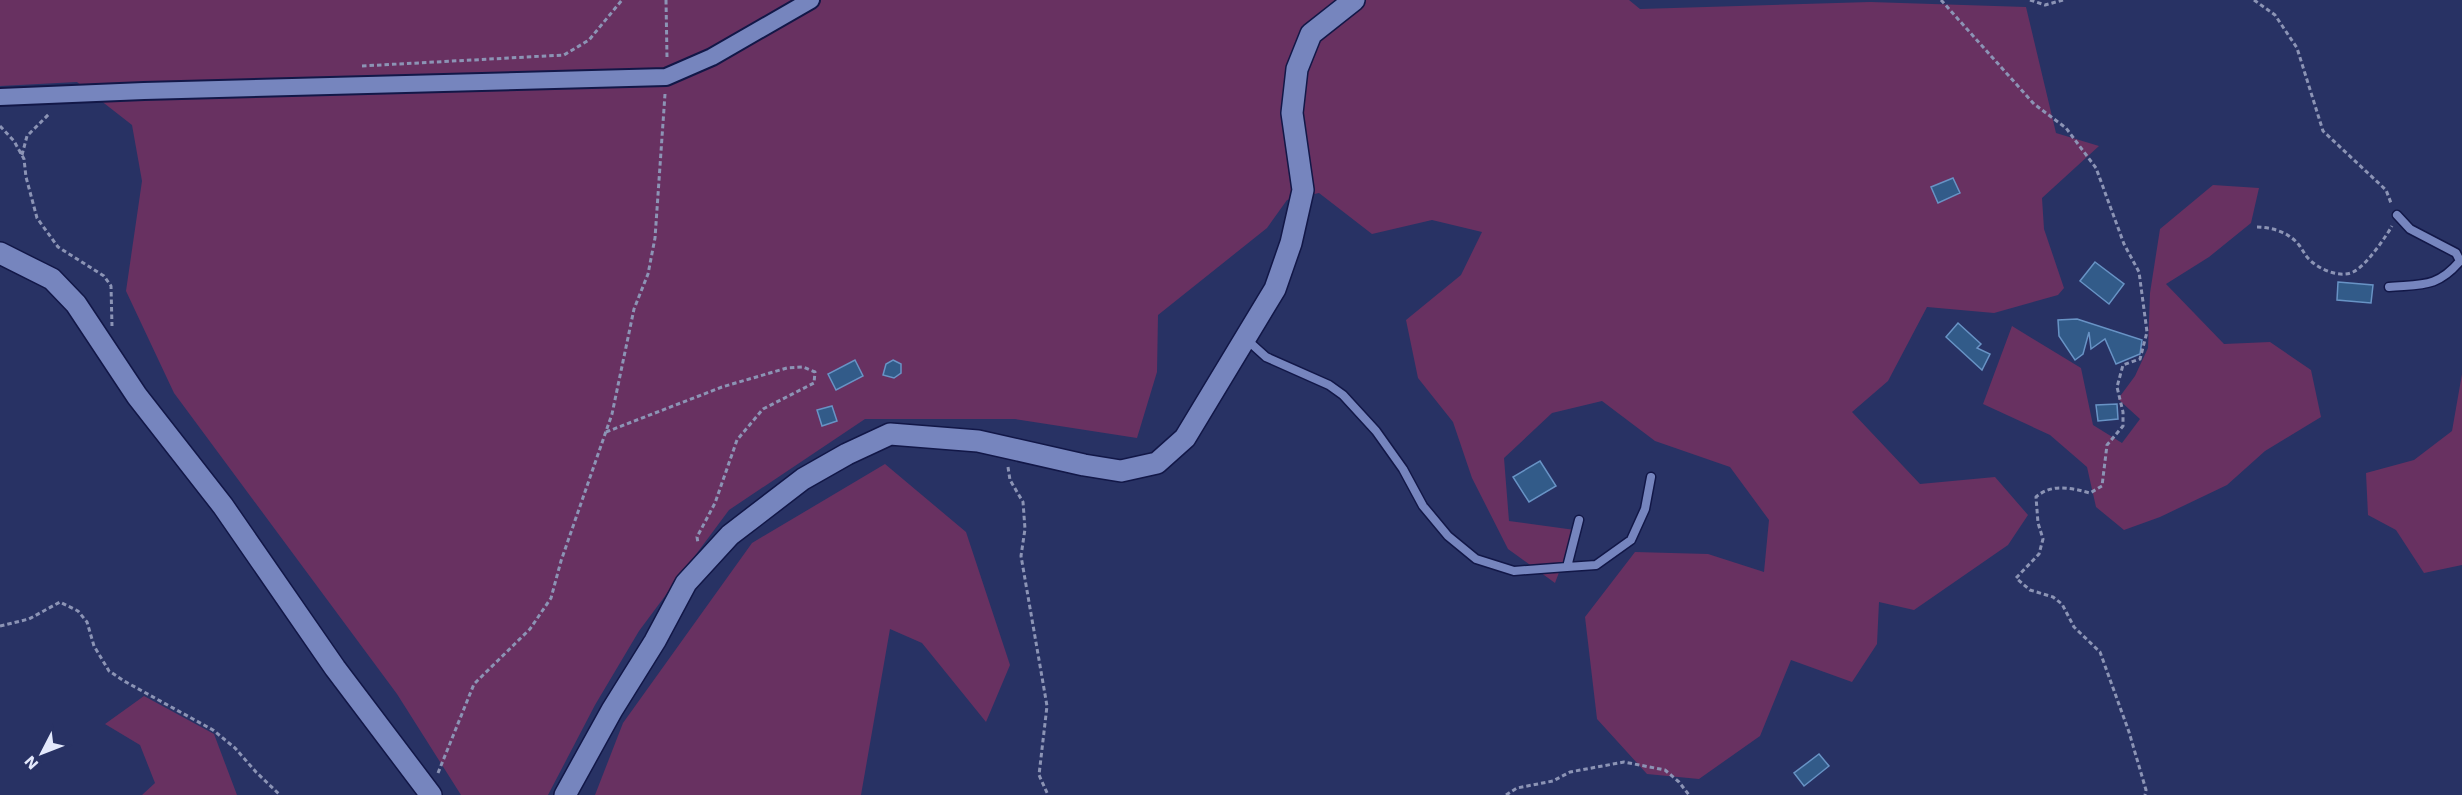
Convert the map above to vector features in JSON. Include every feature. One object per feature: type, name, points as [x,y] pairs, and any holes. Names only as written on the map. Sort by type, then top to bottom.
[{"type":"street","points":[[0,97],[666,77],[712,57],[811,0]]},
{"type":"street","points":[[565,795],[612,710],[656,641],[686,583],[730,535],[803,479],[847,454],[891,434],[978,441],[1121,471],[1157,463],[1185,438],[1275,289],[1291,243],[1303,190],[1292,113],[1297,69],[1311,34],[1354,0]]},
{"type":"street","points":[[0,253],[52,279],[76,304],[136,396],[223,506],[335,668],[430,794]]},
{"type":"lane","points":[[2388,287],[2433,283],[2450,273],[2460,261],[2456,253],[2410,229],[2397,215]]},
{"type":"lane","points":[[1245,338],[1266,357],[1329,385],[1343,395],[1376,431],[1423,506],[1448,537],[1476,559],[1514,571],[1596,565],[1631,540],[1645,509],[1651,477]]},
{"type":"lane","points":[[1568,567],[1579,520]]},
{"type":"path","points":[[351,67],[564,55],[589,40],[622,0]]},
{"type":"path","points":[[430,794],[474,684],[530,629],[551,598],[561,561],[606,432],[614,405],[634,309],[648,274],[655,238],[666,77],[666,0]]},
{"type":"path","points":[[1941,0],[2034,104],[2066,128],[2096,168],[2124,244],[2139,272],[2147,332],[2140,359],[2123,365],[2117,387],[2123,412],[2123,426],[2107,445],[2102,486],[2090,493],[2065,487],[2043,490],[2036,497],[2037,515],[2043,539],[2038,554],[2016,578],[2030,590],[2054,597],[2062,604],[2074,627],[2100,652],[2129,732],[2146,790],[2145,795]]},
{"type":"path","points":[[2030,0],[2045,5],[2063,0]]},
{"type":"path","points":[[2254,0],[2276,15],[2297,48],[2323,131],[2386,190],[2397,215],[2392,227],[2367,260],[2354,272],[2343,274],[2323,269],[2307,257],[2297,242],[2284,233],[2267,227],[2257,227]]},
{"type":"path","points":[[22,155],[27,136],[73,94]]},
{"type":"path","points":[[0,126],[14,141],[22,155],[37,218],[58,247],[104,276],[111,286],[114,324],[101,342]]},
{"type":"path","points":[[606,432],[676,403],[755,377],[788,368],[804,367],[815,372],[814,382],[763,409],[737,440],[716,502],[697,537],[701,567]]},
{"type":"path","points":[[1008,448],[1010,480],[1023,502],[1025,529],[1021,556],[1047,706],[1039,775],[1048,795]]},
{"type":"path","points":[[0,626],[29,619],[60,602],[78,610],[87,622],[94,646],[109,670],[124,681],[213,730],[235,748],[280,795]]},
{"type":"path","points":[[1506,795],[1517,788],[1553,781],[1570,772],[1624,762],[1665,770],[1689,795]]},
{"type":"shaded area","points":[[0,0],[1629,0],[1640,9],[1870,2],[2026,7],[2056,133],[2099,146],[2042,198],[2044,229],[2064,288],[2058,295],[1994,313],[1927,307],[1888,381],[1852,412],[1920,484],[1995,477],[2028,515],[2008,545],[1914,610],[1879,602],[1877,644],[1852,682],[1791,660],[1760,736],[1699,779],[1647,774],[1597,719],[1585,617],[1635,552],[1708,554],[1764,572],[1769,520],[1730,467],[1655,441],[1602,401],[1552,413],[1504,458],[1509,521],[1575,530],[1555,583],[1508,549],[1472,478],[1453,422],[1418,378],[1406,320],[1461,275],[1482,232],[1432,220],[1372,234],[1319,193],[1287,200],[1267,228],[1158,315],[1157,372],[1137,438],[1015,419],[865,419],[729,510],[639,631],[595,705],[548,795],[461,795],[397,694],[174,393],[126,291],[142,181],[132,125],[77,82],[0,86]]},
{"type":"shaded area","points":[[2213,185],[2259,188],[2251,223],[2209,257],[2166,284],[2224,344],[2270,342],[2311,370],[2321,417],[2265,451],[2227,485],[2160,517],[2124,530],[2096,507],[2087,467],[2050,435],[1983,404],[2012,326],[2081,368],[2093,425],[2122,443],[2140,419],[2118,399],[2135,376],[2148,348],[2150,293],[2160,229]]},
{"type":"shaded area","points":[[2462,374],[2462,565],[2424,573],[2396,530],[2368,515],[2366,473],[2414,460],[2452,431]]},
{"type":"shaded area","points":[[885,464],[966,532],[1010,665],[986,722],[922,643],[890,629],[861,795],[595,795],[623,723],[752,543]]},
{"type":"shaded area","points":[[144,696],[214,734],[237,795],[142,795],[155,783],[140,745],[105,724]]},
{"type":"building","points":[[1953,178],[1960,193],[1938,203],[1931,187]]},
{"type":"building","points":[[2095,262],[2124,284],[2109,304],[2080,281]]},
{"type":"building","points":[[2338,282],[2373,285],[2371,303],[2337,300]]},
{"type":"building","points":[[2077,319],[2142,340],[2140,354],[2116,364],[2105,339],[2091,349],[2089,332],[2083,354],[2075,360],[2059,336],[2058,320]]},
{"type":"building","points":[[1958,323],[1981,344],[1977,348],[1990,354],[1982,370],[1946,337]]},
{"type":"building","points":[[855,360],[863,376],[836,390],[828,374]]},
{"type":"building","points":[[893,360],[901,364],[901,373],[894,378],[883,375],[886,364]]},
{"type":"building","points":[[2117,404],[2118,419],[2098,421],[2096,405]]},
{"type":"building","points":[[832,406],[837,421],[822,426],[817,410]]},
{"type":"building","points":[[1540,461],[1556,486],[1529,502],[1513,477]]},
{"type":"building","points":[[1819,754],[1829,766],[1804,786],[1794,773]]}]
